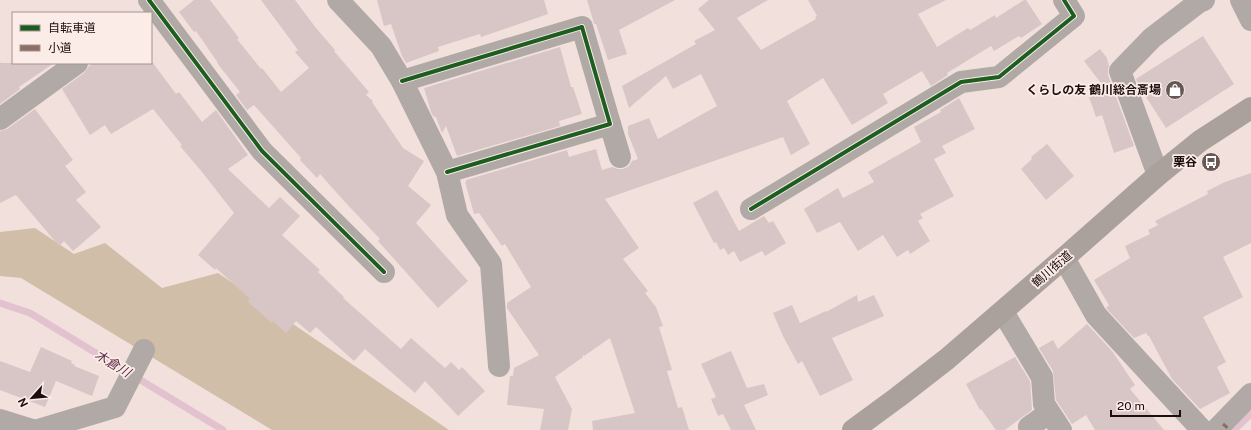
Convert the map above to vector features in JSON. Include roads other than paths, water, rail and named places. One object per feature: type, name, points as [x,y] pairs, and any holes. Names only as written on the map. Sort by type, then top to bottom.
[{"type":"main road","name":"鶴川街道","points":[[853,430],[947,359],[1003,312],[1158,175],[1200,141],[1251,108]]},
{"type":"street","points":[[338,0],[381,46],[402,81],[447,172],[457,215],[491,264],[499,366]]},
{"type":"street","points":[[751,209],[961,82],[999,77],[1074,16],[1064,0]]},
{"type":"street","points":[[1158,175],[1120,71],[1152,38],[1204,0]]},
{"type":"street","points":[[1241,0],[1251,20]]},
{"type":"street","points":[[149,6],[262,151],[384,272]]},
{"type":"street","points":[[402,81],[582,27],[620,157]]},
{"type":"street","points":[[0,119],[76,64]]},
{"type":"street","points":[[447,172],[610,124]]},
{"type":"street","points":[[1064,258],[1096,314],[1202,430]]},
{"type":"street","points":[[1003,312],[1042,377],[1044,404],[1055,422],[1029,427]]},
{"type":"street","points":[[38,430],[115,407],[141,356]]},
{"type":"street","points":[[1216,430],[1251,394]]},
{"type":"street","points":[[0,420],[32,430]]},
{"type":"waterway","name":"木倉川","points":[[0,303],[30,313],[223,430]]},
{"type":"waterway","name":"木倉川","points":[[1234,430],[1251,414]]},
{"type":"place","name":"くらしの友 鶴川総合斎場","points":[[1175,90]]},
{"type":"place","name":"栗谷","points":[[1211,162]]}]
